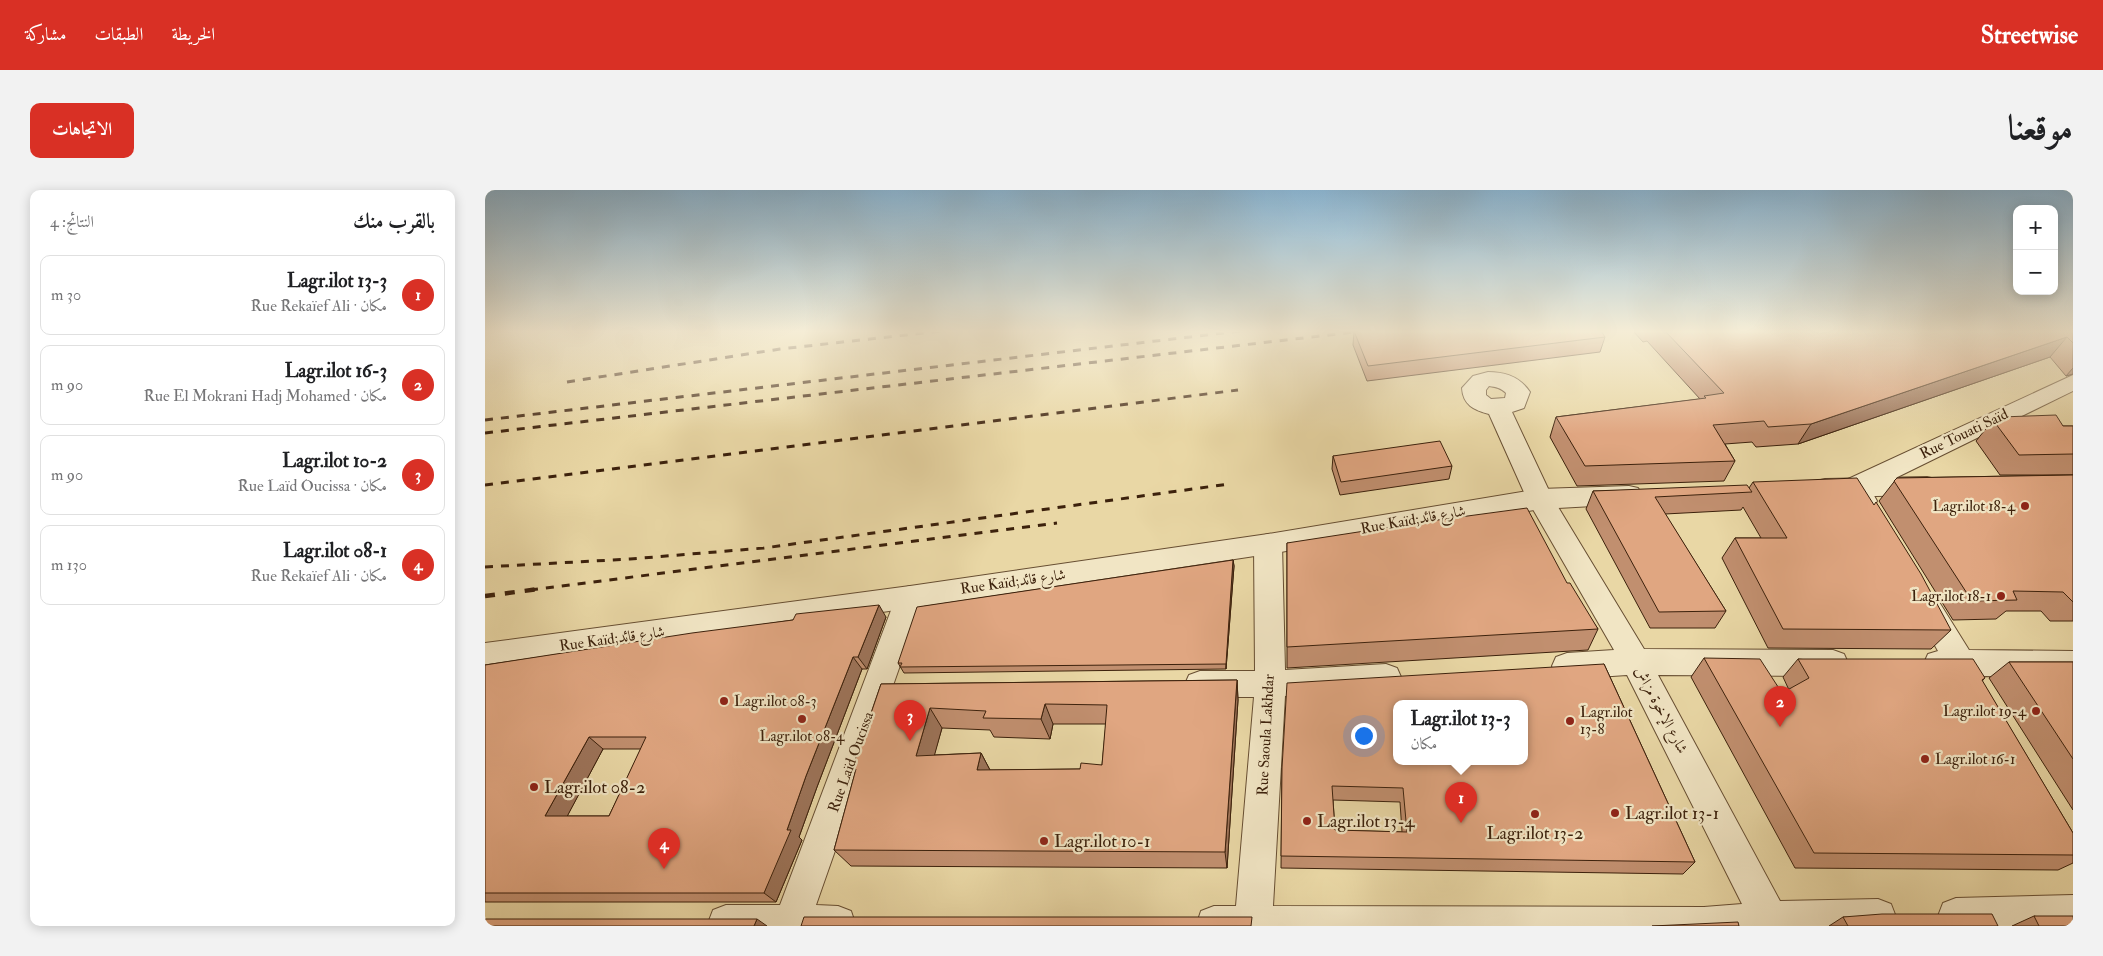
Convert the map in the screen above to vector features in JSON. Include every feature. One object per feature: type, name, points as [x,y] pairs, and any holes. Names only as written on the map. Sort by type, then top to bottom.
[{"type":"street","name":"Rue Touati Saïd","points":[[1855,487],[2073,382]]},
{"type":"street","name":"شارع الإخوة مزاش","points":[[1498,408],[1540,499],[1636,662],[1771,923]]},
{"type":"street","points":[[1806,488],[1954,486]]},
{"type":"street","points":[[1855,487],[1875,520]]},
{"type":"street","name":"Rue Kaïd;شارع قائد","points":[[485,656],[909,597],[1268,544],[1540,499],[1648,495]]},
{"type":"street","name":"Rue Saoula Lakhdar","points":[[1253,925],[1270,684],[1268,544]]},
{"type":"street","points":[[1910,579],[1981,697]]},
{"type":"street","name":"Rue Laïd Oucissa","points":[[790,925],[893,689],[909,597]]},
{"type":"street","points":[[1537,668],[1636,662],[1862,663]]},
{"type":"street","points":[[1911,663],[2073,664]]},
{"type":"street","points":[[1177,685],[1270,684],[1408,676]]},
{"type":"street","points":[[1184,924],[1704,925],[1916,916],[2073,913]]},
{"type":"street","points":[[692,923],[870,924]]},
{"type":"building","points":[[1698,365],[1984,365],[1811,424],[1768,427],[1764,421],[1713,425],[1735,461],[1585,466],[1556,417],[1706,398],[1704,396],[1724,393]]},
{"type":"building","points":[[2056,415],[2063,426],[2073,426],[2073,454],[2019,455],[1993,420],[2001,417]]},
{"type":"building","points":[[1440,441],[1452,466],[1341,482],[1333,456]]},
{"type":"building","points":[[2073,475],[2073,602],[2063,592],[2013,591],[2017,600],[1972,601],[1894,481],[1897,478]]},
{"type":"building","points":[[1857,478],[1874,505],[1876,502],[1921,574],[1951,630],[1783,629],[1735,538],[1787,538],[1753,482]]},
{"type":"building","points":[[1747,485],[1752,492],[1655,497],[1726,611],[1659,612],[1593,491]]},
{"type":"building","points":[[1527,508],[1567,583],[1570,583],[1598,629],[1287,647],[1287,543]]},
{"type":"building","points":[[1233,560],[1226,664],[900,667],[902,663],[898,663],[917,607]]},
{"type":"building","points":[[879,605],[858,657],[853,657],[806,776],[787,830],[791,830],[764,893],[485,893],[485,665],[692,633],[793,620],[796,614]],"holes":[[[589,737],[646,737],[609,816],[545,816]]]},
{"type":"building","points":[[1704,658],[1760,659],[1782,693],[1809,678],[1798,659],[1973,659],[1985,678],[1982,680],[2073,833],[2073,855],[1814,853]]},
{"type":"building","points":[[2009,662],[2073,662],[2073,759]]},
{"type":"building","points":[[1604,664],[1695,862],[1281,856],[1282,768],[1287,683]],"holes":[[[1332,786],[1403,788],[1407,832],[1335,830]]]},
{"type":"building","points":[[1237,680],[1225,852],[834,850],[856,769],[852,769],[881,684]],"holes":[[[1045,704],[1107,705],[1102,765],[1081,763],[1080,769],[977,770],[981,753],[916,756],[930,708],[986,711],[983,718],[1041,719]]]},
{"type":"building","points":[[1882,914],[1992,914],[1998,926],[1848,926],[1843,917]]},
{"type":"building","points":[[2034,916],[2073,916],[2073,926],[2039,926]]},
{"type":"building","points":[[804,917],[1252,917],[1251,926],[801,926]]},
{"type":"building","points":[[485,919],[757,919],[754,926],[485,926]]},
{"type":"building","points":[[1738,922],[1739,926],[1652,926]]},
{"type":"railway","points":[[567,382],[674,365]]},
{"type":"railway","points":[[485,420],[949,365]]},
{"type":"railway","points":[[485,433],[1067,365]]},
{"type":"railway","points":[[485,485],[1238,390]]},
{"type":"railway","points":[[485,567],[630,559],[764,548],[1229,484]]},
{"type":"railway","points":[[530,590],[1057,523]]},
{"type":"railway","points":[[485,596],[539,589]]},
{"type":"place","name":"Lagr.ilot 18-4","points":[[2025,506]]},
{"type":"place","name":"Lagr.ilot 18-1","points":[[2001,596]]},
{"type":"place","name":"Lagr.ilot 08-3","points":[[724,701]]},
{"type":"place","name":"Lagr.ilot 19-4","points":[[2036,711]]},
{"type":"place","name":"Lagr.ilot 08-4","points":[[802,719]]},
{"type":"place","name":"Lagr.ilot 13-8","points":[[1570,721]]},
{"type":"place","name":"Lagr.ilot 16-3","points":[[1780,727]]},
{"type":"place","name":"Lagr.ilot 10-2","points":[[910,741]]},
{"type":"place","name":"Lagr.ilot 16-1","points":[[1925,759]]},
{"type":"place","name":"Lagr.ilot 08-2","points":[[534,787]]},
{"type":"place","name":"Lagr.ilot 13-1","points":[[1615,813]]},
{"type":"place","name":"Lagr.ilot 13-2","points":[[1535,814]]},
{"type":"place","name":"Lagr.ilot 13-4","points":[[1307,821]]},
{"type":"place","name":"Lagr.ilot 13-3","points":[[1461,823]]},
{"type":"place","name":"Lagr.ilot 10-1","points":[[1044,841]]},
{"type":"place","name":"Lagr.ilot 08-1","points":[[664,869]]}]
